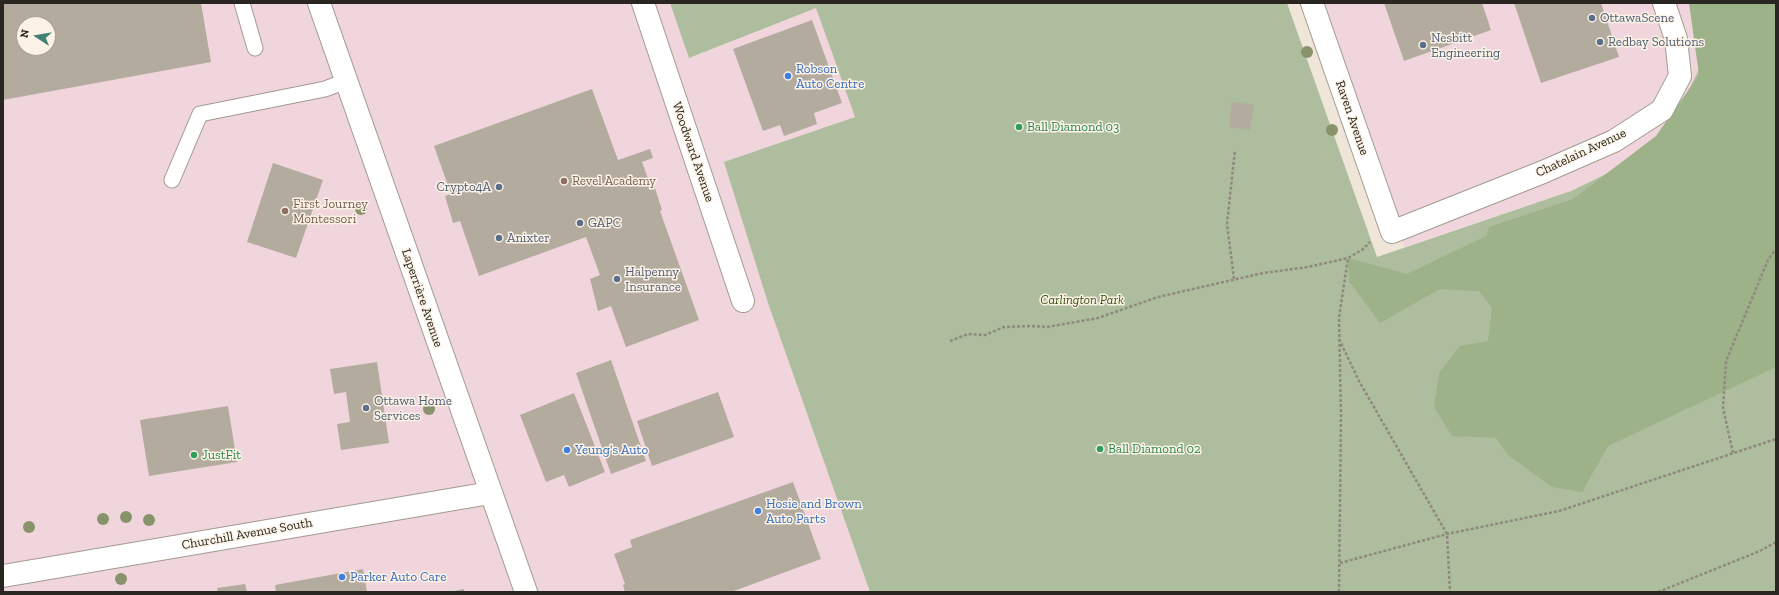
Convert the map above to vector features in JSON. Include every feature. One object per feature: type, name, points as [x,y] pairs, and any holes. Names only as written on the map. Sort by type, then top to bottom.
[{"type":"street","name":"Laperrière Avenue","points":[[319,3],[526,592]]},
{"type":"street","name":"Woodward Avenue","points":[[643,3],[743,301]]},
{"type":"street","name":"Raven Avenue","points":[[1312,3],[1392,232]]},
{"type":"street","name":"Chatelain Avenue","points":[[1392,232],[1614,142],[1662,110],[1680,76],[1676,39],[1664,3]]},
{"type":"street","name":"Churchill Avenue South","points":[[3,576],[490,492]]},
{"type":"lane","points":[[242,3],[255,48]]},
{"type":"lane","points":[[172,180],[200,114],[325,89],[346,81]]},
{"type":"path","points":[[1234,279],[1227,224],[1235,150]]},
{"type":"path","points":[[950,341],[968,334],[985,335],[1004,327],[1047,327],[1098,318],[1158,297],[1234,279],[1348,258],[1362,250],[1377,235],[1392,232]]},
{"type":"path","points":[[1733,453],[1723,408],[1726,361],[1768,260],[1776,248]]},
{"type":"path","points":[[1339,592],[1341,416],[1338,318],[1348,258]]},
{"type":"path","points":[[1339,337],[1359,381],[1448,534],[1450,592]]},
{"type":"path","points":[[1340,563],[1448,534],[1559,511],[1776,439]]},
{"type":"path","points":[[1658,592],[1760,551],[1776,542]]},
{"type":"shaded area","points":[[3,3],[670,3],[690,58],[816,7],[855,117],[725,162],[768,303],[870,592],[3,592]]},
{"type":"shaded area","points":[[1325,3],[1698,3],[1702,65],[1672,124],[1631,162],[1571,191],[1404,247]]},
{"type":"green space","name":"Carlington Park","points":[[670,3],[1287,3],[1377,257],[1571,191],[1631,162],[1672,124],[1701,65],[1776,3],[1776,592],[870,592],[768,303],[724,162],[855,117],[816,8],[689,58]]},
{"type":"green space","points":[[1689,3],[1776,3],[1776,367],[1608,446],[1582,492],[1552,487],[1508,455],[1496,438],[1452,436],[1434,407],[1439,373],[1460,346],[1488,341],[1492,308],[1479,291],[1440,289],[1380,323],[1349,281],[1348,258],[1407,274],[1486,236],[1489,227],[1573,199],[1656,136],[1699,75]]},
{"type":"building","points":[[3,3],[201,3],[211,62],[3,100]]},
{"type":"building","name":"Nesbitt Engineering","points":[[1384,3],[1482,3],[1491,30],[1404,61]]},
{"type":"building","points":[[1514,3],[1601,3],[1619,57],[1541,83]]},
{"type":"building","name":"Robson Auto Centre","points":[[812,20],[842,103],[814,113],[817,124],[784,136],[780,125],[763,131],[733,49]]},
{"type":"building","points":[[592,89],[618,160],[650,149],[653,158],[642,162],[650,184],[653,182],[662,210],[660,211],[699,320],[626,347],[611,306],[598,311],[590,279],[600,275],[586,237],[479,276],[460,221],[453,223],[445,196],[451,194],[434,146]]},
{"type":"building","points":[[1232,102],[1254,105],[1250,130],[1229,127]]},
{"type":"building","name":"First Journey Montessori","points":[[273,163],[323,180],[296,258],[247,242]]},
{"type":"building","points":[[611,360],[646,461],[611,474],[576,373]]},
{"type":"building","name":"Ottawa Home Services","points":[[377,362],[389,443],[341,450],[337,424],[350,422],[346,392],[334,394],[330,369]]},
{"type":"building","points":[[718,392],[734,437],[652,466],[637,421]]},
{"type":"building","points":[[574,393],[605,472],[569,487],[564,475],[546,482],[520,415]]},
{"type":"building","points":[[228,406],[237,462],[149,476],[140,420]]},
{"type":"building","name":"Hosie and Brown Auto Parts","points":[[793,482],[821,559],[731,592],[625,592],[623,585],[625,584],[614,554],[632,547],[630,540]]},
{"type":"building","name":"Parker Auto Care","points":[[363,569],[367,592],[276,592],[275,585]]},
{"type":"building","points":[[245,584],[247,592],[218,592],[217,588]]},
{"type":"building","points":[[464,589],[464,592],[454,592],[454,591]]},
{"type":"place","name":"OttawaScene","points":[[1592,18]]},
{"type":"place","name":"Redbay Solutions","points":[[1600,42]]},
{"type":"place","name":"Nesbitt Engineering","points":[[1423,45]]},
{"type":"place","name":"Robson Auto Centre","points":[[788,76]]},
{"type":"place","name":"Ball Diamond 03","points":[[1019,127]]},
{"type":"place","name":"Revel Academy","points":[[564,181]]},
{"type":"place","name":"Crypto4A","points":[[499,187]]},
{"type":"place","name":"First Journey Montessori","points":[[285,211]]},
{"type":"place","name":"GAPC","points":[[580,223]]},
{"type":"place","name":"Anixter","points":[[499,238]]},
{"type":"place","name":"Halpenny Insurance","points":[[617,279]]},
{"type":"place","name":"Ottawa Home Services","points":[[366,408]]},
{"type":"place","name":"Ball Diamond 02","points":[[1100,449]]},
{"type":"place","name":"Yeung's Auto","points":[[567,450]]},
{"type":"place","name":"JustFit","points":[[194,455]]},
{"type":"place","name":"Hosie and Brown Auto Parts","points":[[758,511]]},
{"type":"place","name":"Parker Auto Care","points":[[342,577]]}]
